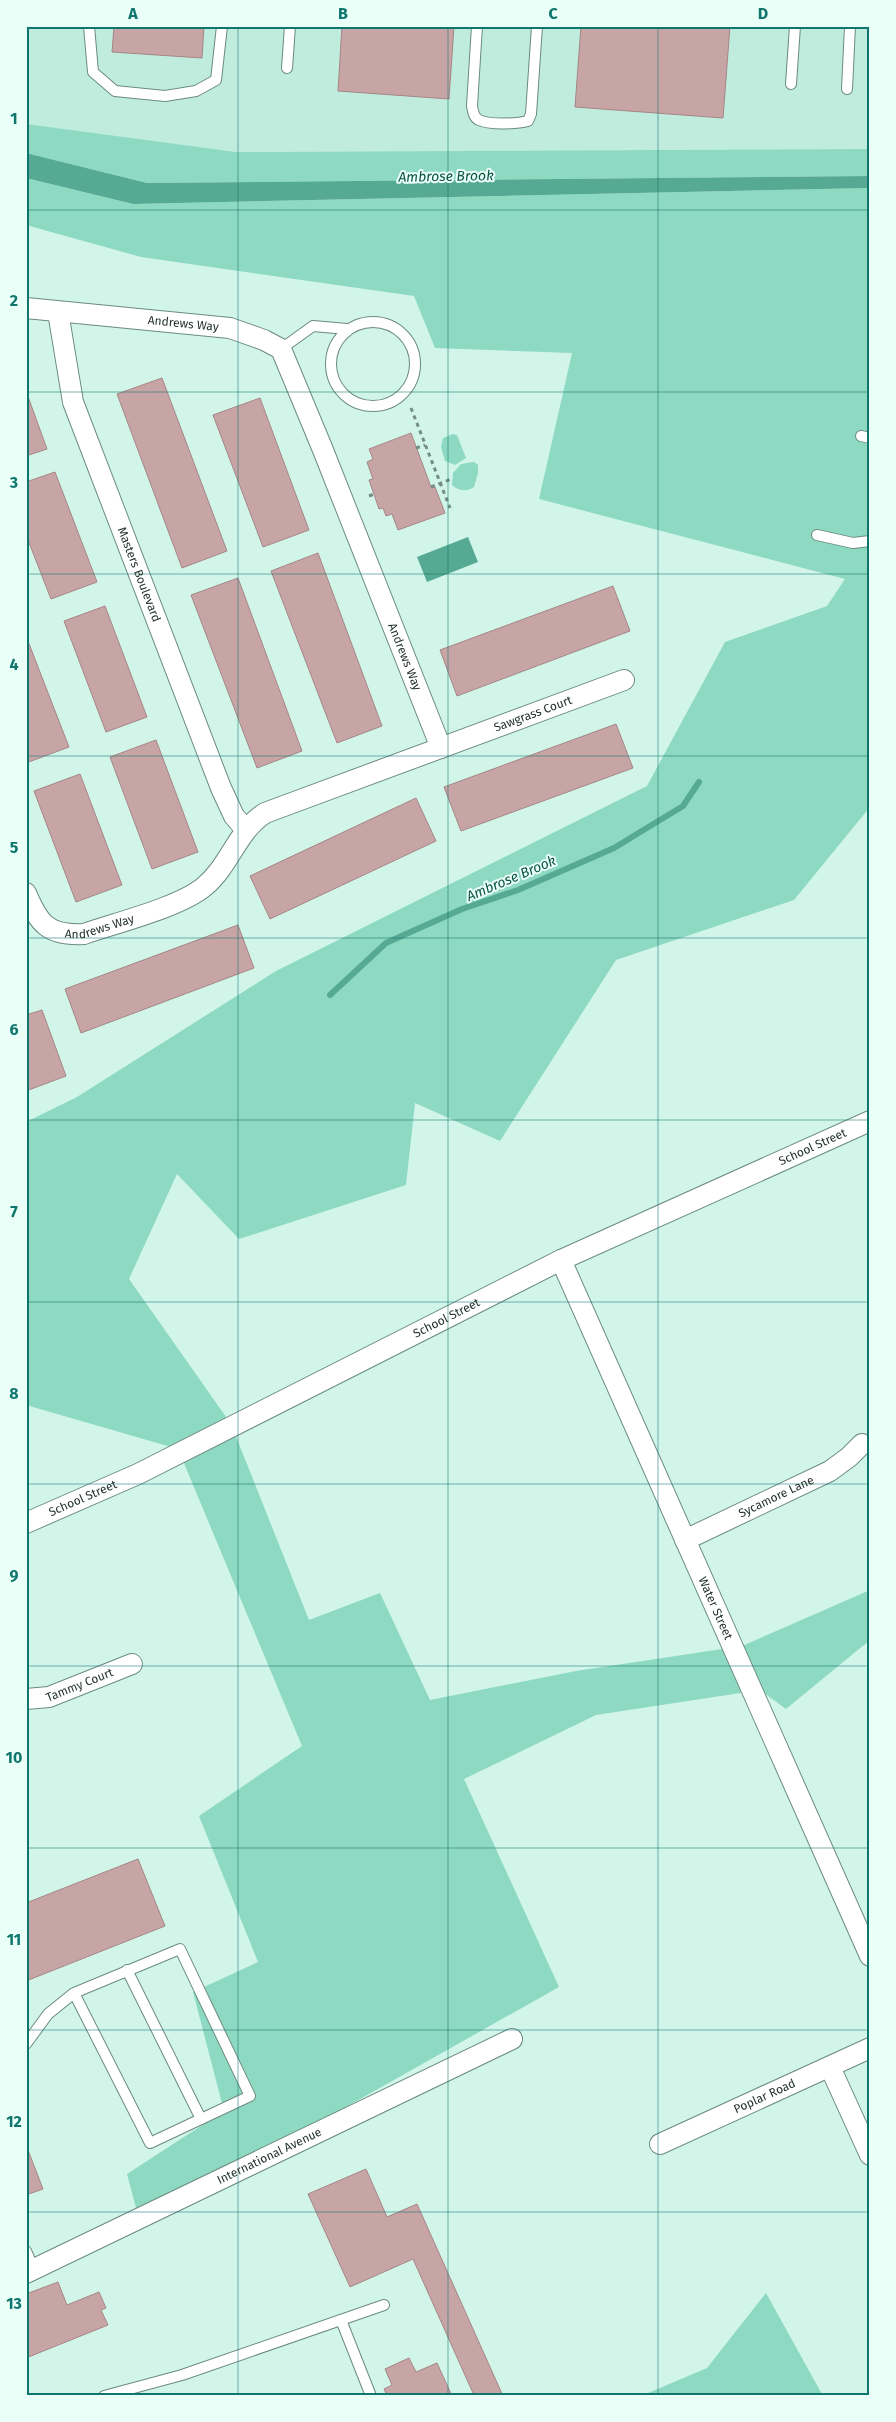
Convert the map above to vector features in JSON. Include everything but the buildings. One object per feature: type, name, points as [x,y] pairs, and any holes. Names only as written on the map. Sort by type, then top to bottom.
[{"type":"street","name":"Andrews Way","points":[[26,308],[230,328],[264,340],[281,349],[441,748],[265,812],[245,829],[219,870],[205,886],[185,899],[84,934],[60,934],[41,922],[32,908],[26,893]]},
{"type":"street","name":"Masters Boulevard","points":[[58,312],[73,402],[221,788],[234,816],[245,829]]},
{"type":"street","name":"Sawgrass Court","points":[[441,748],[624,680]]},
{"type":"street","name":"School Street","points":[[26,1523],[138,1474],[561,1260],[870,1121]]},
{"type":"street","name":"Water Street","points":[[561,1260],[870,1956]]},
{"type":"street","name":"Sycamore Lane","points":[[685,1540],[830,1471],[849,1457],[862,1444]]},
{"type":"street","name":"Tammy Court","points":[[26,1698],[49,1698],[132,1664]]},
{"type":"street","name":"International Avenue","points":[[29,2264],[512,2040]]},
{"type":"street","name":"Poplar Road","points":[[660,2144],[870,2048]]},
{"type":"street","points":[[830,2067],[870,2155]]},
{"type":"lane","points":[[90,26],[93,72],[115,92],[165,96],[196,91],[216,80],[222,26]]},
{"type":"lane","points":[[287,68],[290,26]]},
{"type":"lane","points":[[477,26],[472,106],[474,116],[480,121],[517,124],[528,121],[531,114],[537,26]]},
{"type":"lane","points":[[791,84],[795,26]]},
{"type":"lane","points":[[847,89],[850,26]]},
{"type":"lane","points":[[281,349],[314,326],[347,329],[361,323],[375,321],[390,325],[402,333],[411,344],[415,357],[413,377],[402,394],[391,402],[379,406],[365,405],[352,401],[342,393],[334,382],[330,368],[331,353],[347,329]]},
{"type":"lane","points":[[817,535],[853,543],[870,541]]},
{"type":"lane","points":[[26,2044],[48,2014],[74,1993],[180,1949],[250,2096],[150,2143],[74,1993]]},
{"type":"lane","points":[[128,1970],[201,2119]]},
{"type":"lane","points":[[104,2396],[182,2375],[384,2305]]},
{"type":"lane","points":[[340,2320],[371,2396]]},
{"type":"path","points":[[411,408],[450,508]]},
{"type":"path","points":[[416,448],[425,445]]},
{"type":"path","points":[[431,487],[451,479]]},
{"type":"shaded area","points":[[26,26],[870,26],[870,149],[236,152],[32,125],[26,124]]},
{"type":"shaded area","points":[[26,124],[236,152],[870,149],[870,176],[147,183],[26,153]]},
{"type":"shaded area","points":[[26,153],[147,183],[870,176],[870,188],[133,204],[26,178]]},
{"type":"shaded area","points":[[26,178],[133,204],[870,188],[870,807],[794,900],[616,960],[500,1141],[415,1103],[406,1185],[239,1239],[177,1174],[129,1279],[231,1424],[309,1620],[380,1593],[430,1700],[576,1671],[742,1646],[870,1590],[870,1640],[786,1709],[760,1690],[596,1715],[464,1779],[559,1987],[140,2223],[127,2174],[224,2111],[193,1992],[258,1962],[199,1816],[302,1746],[178,1449],[26,1405],[26,1122],[77,1097],[276,971],[647,786],[725,642],[827,606],[845,579],[539,499],[572,353],[435,348],[414,296],[141,257],[26,225]]},
{"type":"shaded area","points":[[453,434],[457,435],[466,458],[455,465],[445,461],[441,447],[443,438]]},
{"type":"shaded area","points":[[474,462],[478,465],[478,473],[474,487],[468,490],[457,489],[452,485],[453,473],[461,464]]},
{"type":"shaded area","points":[[468,537],[478,562],[427,582],[417,557]]},
{"type":"shaded area","points":[[766,2293],[823,2396],[641,2396],[707,2368]]},
{"type":"waterway","name":"Ambrose Brook","points":[[330,995],[386,943],[462,909],[518,890],[614,848],[683,806],[699,782]]}]
